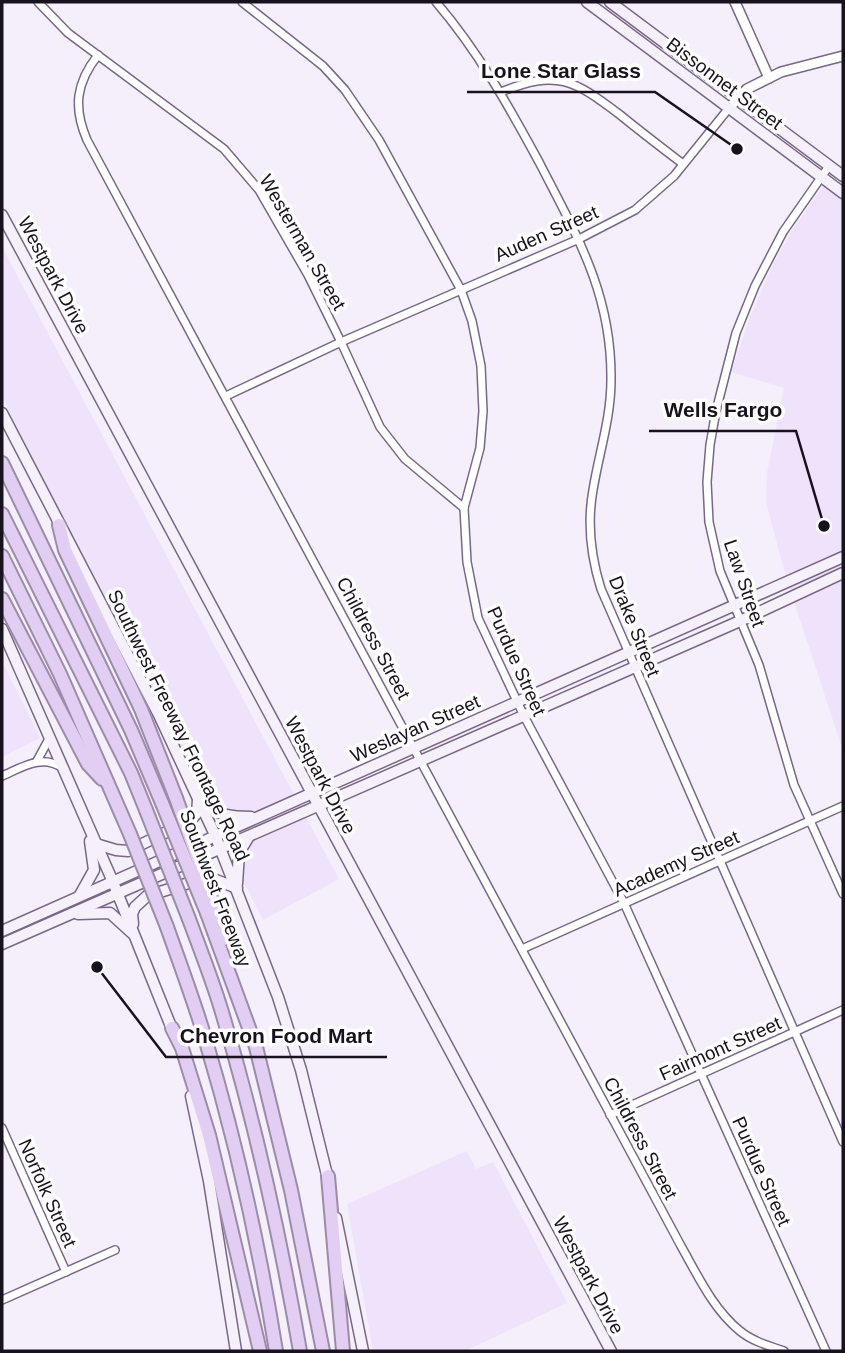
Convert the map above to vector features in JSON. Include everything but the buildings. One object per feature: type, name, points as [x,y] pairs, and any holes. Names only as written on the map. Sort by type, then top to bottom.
[{"type":"highway","name":"Southwest Freeway","points":[[2,463],[131,730],[211,912]]},
{"type":"highway","points":[[3,516],[131,773],[189,919],[220,1007],[251,1119],[272,1204],[300,1351]]},
{"type":"highway","points":[[59,525],[65,550],[141,709],[176,798],[256,1047],[291,1190],[323,1351]]},
{"type":"highway","points":[[2,556],[60,674],[167,927],[204,1035],[230,1124],[253,1223],[276,1351]]},
{"type":"highway","points":[[2,599],[89,764],[109,786]]},
{"type":"highway","points":[[172,1028],[182,1048],[209,1135],[260,1351]]},
{"type":"highway","points":[[328,1176],[343,1351]]},
{"type":"main road","name":"Bissonnet Street","points":[[587,2],[843,193]]},
{"type":"main road","name":"Bissonnet Street","points":[[610,2],[843,176]]},
{"type":"main road","name":"Westpark Drive","points":[[2,215],[611,1351]]},
{"type":"main road","name":"Southwest Freeway Frontage Road","points":[[2,413],[79,559],[198,797],[237,888],[278,997],[297,1058],[328,1176],[363,1351]]},
{"type":"main road","name":"Weslayan Street","points":[[2,931],[843,557]]},
{"type":"main road","name":"Weslayan Street","points":[[2,944],[740,621],[843,573]]},
{"type":"main road","points":[[2,629],[118,893],[172,1028],[201,1135],[236,1351]]},
{"type":"main road","points":[[198,797],[211,810],[223,815],[255,817]]},
{"type":"main road","points":[[96,844],[128,851],[191,820],[197,813],[198,797]]},
{"type":"main road","points":[[77,898],[89,880],[95,864],[87,823]]},
{"type":"main road","points":[[136,936],[132,914],[146,896],[208,877],[237,888],[239,856],[250,837]]},
{"type":"main road","points":[[67,915],[110,913],[136,936]]},
{"type":"street","name":"Westerman Street","points":[[38,2],[68,33],[224,149],[259,190],[308,275],[371,412],[405,459],[464,508]]},
{"type":"street","name":"Purdue Street","points":[[242,2],[293,40],[345,90],[379,140],[461,290],[472,321],[481,366],[483,411],[480,448],[464,508],[467,562],[473,602],[484,632],[524,716],[624,903],[826,1351]]},
{"type":"street","name":"Drake Street","points":[[436,2],[478,55],[501,92],[579,239],[594,275],[607,324],[611,370],[607,425],[592,492],[590,534],[601,589],[843,1142]]},
{"type":"street","points":[[735,2],[769,78]]},
{"type":"street","name":"Childress Street","points":[[98,55],[86,70],[79,90],[79,114],[83,131],[681,1246],[717,1307],[741,1332],[760,1343],[784,1351]]},
{"type":"street","name":"Auden Street","points":[[226,396],[341,342],[579,239],[635,210],[661,189],[747,89],[781,72],[843,56]]},
{"type":"street","points":[[501,92],[541,79],[577,84],[683,164]]},
{"type":"street","name":"Law Street","points":[[830,166],[783,232],[755,286],[736,333],[709,445],[707,482],[709,522],[720,571],[759,665],[794,785],[843,894]]},
{"type":"street","points":[[37,761],[51,736]]},
{"type":"street","points":[[2,776],[37,761],[53,762],[65,769]]},
{"type":"street","name":"Academy Street","points":[[522,949],[843,806]]},
{"type":"street","name":"Fairmont Street","points":[[610,1115],[843,1010]]},
{"type":"street","name":"Norfolk Street","points":[[2,1128],[66,1272]]},
{"type":"street","points":[[2,1300],[115,1250]]},
{"type":"shaded area","points":[[824,185],[843,199],[843,751],[786,577],[766,502],[767,473],[784,388],[731,372],[750,317],[774,262]]},
{"type":"shaded area","points":[[2,247],[339,879],[263,920],[2,397]]},
{"type":"shaded area","points":[[2,661],[40,738],[2,757]]},
{"type":"shaded area","points":[[467,1151],[476,1169],[493,1162],[567,1303],[465,1351],[373,1351],[347,1204]]},
{"type":"place","name":"Lone Star Glass","points":[[737,149]]},
{"type":"place","name":"Wells Fargo","points":[[824,526]]},
{"type":"place","name":"Chevron Food Mart","points":[[97,967]]}]
